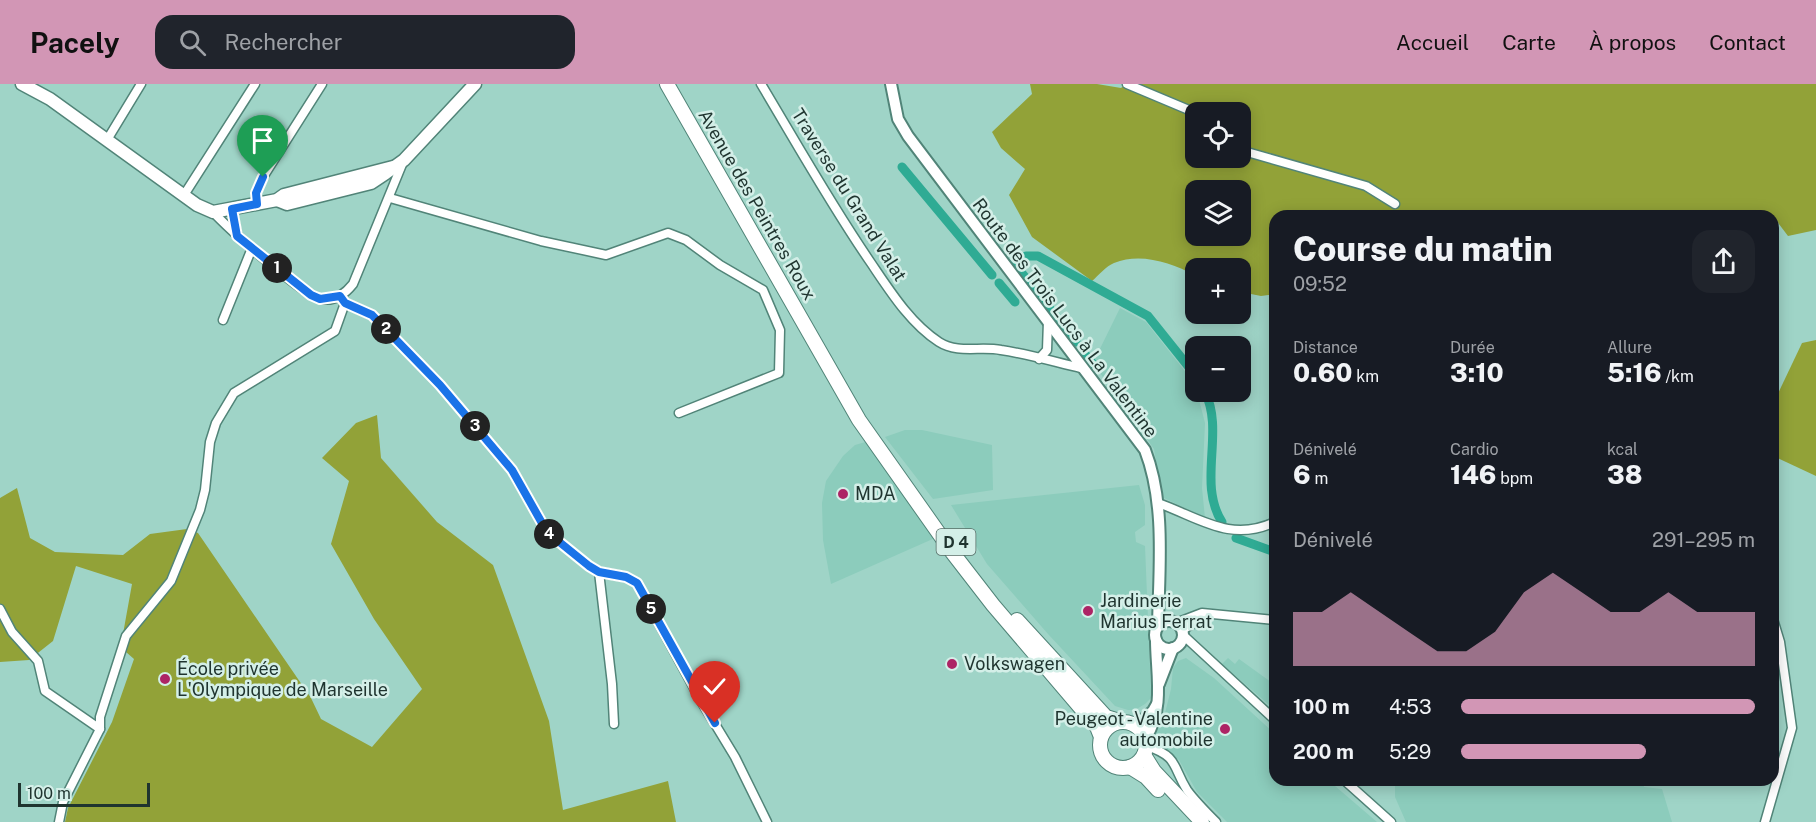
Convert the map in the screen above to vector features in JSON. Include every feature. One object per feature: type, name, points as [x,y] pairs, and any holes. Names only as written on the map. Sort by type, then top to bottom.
[{"type":"main road","points":[[22,84],[50,99],[188,197],[223,210],[267,202],[284,195],[398,163],[475,84]]},
{"type":"main road","name":"Avenue des Peintres Roux","points":[[667,84],[860,420],[952,552],[993,605],[1097,727],[1101,737]]},
{"type":"main road","name":"Avenue des Peintres Roux","points":[[816,344],[904,472],[999,600],[1106,717],[1119,721]]},
{"type":"main road","points":[[1189,822],[1146,777],[1130,767],[1117,767],[1106,761],[1100,750],[1101,737],[1111,724],[1119,721],[1137,725],[1154,771],[1202,822]]},
{"type":"main road","points":[[1130,767],[1146,746]]},
{"type":"street","points":[[107,140],[141,84]]},
{"type":"street","points":[[188,197],[255,84]]},
{"type":"street","points":[[267,202],[263,177],[322,84]]},
{"type":"street","name":"Traverse du Grand Valat","points":[[761,84],[845,226],[887,288],[914,319],[939,342],[957,350],[982,348],[1002,350],[1081,368]]},
{"type":"street","name":"Route des Trois Lucs à La Valentine","points":[[891,84],[898,119],[908,136],[1145,450],[1153,471],[1158,503],[1158,626]]},
{"type":"street","points":[[1127,84],[1185,108]]},
{"type":"street","points":[[1251,153],[1366,186],[1395,204]]},
{"type":"street","points":[[59,822],[63,802],[100,729],[100,717],[126,636],[171,581],[200,510],[205,490],[210,442],[216,423],[234,393],[335,331],[343,300],[353,285],[390,198],[398,163]]},
{"type":"street","points":[[390,198],[541,241],[606,255],[668,233],[686,240],[720,265],[763,291],[780,330],[779,373],[679,413]]},
{"type":"street","points":[[223,210],[237,236],[311,295],[320,299],[343,300],[372,315],[390,332],[512,470],[547,532],[599,572],[626,577],[640,588],[701,701],[735,758],[767,822]]},
{"type":"street","points":[[223,210],[237,236]]},
{"type":"street","points":[[223,320],[252,248]]},
{"type":"street","points":[[1039,359],[1047,350],[1048,321]]},
{"type":"street","points":[[1158,503],[1229,531],[1269,525]]},
{"type":"street","points":[[599,572],[612,684],[614,724]]},
{"type":"street","name":"Route des Trois Lucs à La Valentine","points":[[1159,590],[1178,628],[1269,714]]},
{"type":"street","points":[[0,609],[12,632],[38,661],[45,691],[100,729]]},
{"type":"street","points":[[1216,822],[1189,793],[1174,762],[1166,754],[1146,746],[1157,717],[1159,685],[1156,640],[1158,626],[1178,628],[1213,614],[1269,619]]},
{"type":"street","points":[[1156,640],[1163,648],[1173,648],[1180,644],[1178,628]]},
{"type":"street","points":[[1779,639],[1792,728],[1779,773]]},
{"type":"street","points":[[1159,685],[1173,648]]},
{"type":"street","points":[[1137,725],[1153,711],[1158,701]]},
{"type":"street","points":[[1351,786],[1391,822]]},
{"type":"street","points":[[1765,822],[1775,786]]},
{"type":"shaded area","points":[[1120,308],[1146,322],[1185,371],[1185,402],[1200,402],[1205,423],[1202,488],[1205,518],[1162,497],[1154,449],[1093,363]]},
{"type":"shaded area","points":[[905,430],[922,430],[992,445],[993,490],[933,499],[885,437]]},
{"type":"shaded area","points":[[869,441],[935,538],[831,584],[823,540],[822,503],[826,481],[843,456],[855,445]]},
{"type":"shaded area","name":"Jardinerie Marius Ferrat","points":[[1139,485],[1145,505],[1145,525],[1135,532],[1136,542],[1145,546],[1151,698],[1135,710],[1128,710],[1115,706],[987,564],[951,505]]},
{"type":"shaded area","points":[[1186,658],[1214,678],[1269,728],[1269,786],[1335,786],[1377,822],[1227,822],[1197,792],[1179,760],[1156,743],[1155,735],[1164,717],[1171,689],[1173,668],[1178,661]]},
{"type":"shaded area","points":[[1228,658],[1235,664],[1239,659],[1269,681],[1269,705],[1222,664]]},
{"type":"shaded area","points":[[1395,786],[1644,786],[1662,789],[1672,822],[1406,822],[1395,797]]},
{"type":"green space","points":[[1030,84],[1097,84],[1121,88],[1126,84],[1816,84],[1816,230],[1788,236],[1779,224],[1779,210],[1269,210],[1269,295],[1251,294],[1251,258],[1185,258],[1185,271],[1156,260],[1124,260],[1105,268],[1092,281],[1032,237],[1009,195],[1025,169],[1001,148],[992,132],[1032,94]]},
{"type":"green space","points":[[1816,340],[1816,476],[1779,459],[1779,391],[1802,343]]},
{"type":"green space","points":[[377,415],[381,458],[437,522],[493,565],[549,721],[563,810],[668,781],[676,822],[65,822],[68,808],[112,722],[134,659],[126,652],[127,648],[121,645],[132,584],[76,566],[53,641],[29,660],[0,662],[0,498],[17,488],[30,538],[55,552],[123,555],[150,534],[187,529],[198,533],[311,698],[321,719],[372,747],[422,689],[374,619],[331,544],[349,481],[322,458],[356,423]]},
{"type":"waterway","points":[[902,167],[992,275]]},
{"type":"waterway","points":[[1076,342],[1014,263],[1026,256],[1038,256],[1148,316],[1185,362]]},
{"type":"waterway","points":[[999,283],[1015,302]]},
{"type":"waterway","points":[[1085,354],[1093,364]]},
{"type":"waterway","points":[[1208,402],[1213,424],[1212,491],[1215,507],[1222,522]]},
{"type":"waterway","points":[[1236,538],[1269,550]]},
{"type":"place","name":"MDA","points":[[843,494]]},
{"type":"place","name":"Jardinerie Marius Ferrat","points":[[1088,611]]},
{"type":"place","name":"Volkswagen","points":[[952,664]]},
{"type":"place","name":"École privée L'Olympique de Marseille","points":[[165,679]]},
{"type":"place","name":"Peugeot - Valentine automobile","points":[[1225,729]]},
{"type":"route","points":[[263,177],[256,193],[257,204],[232,209],[237,236],[311,295],[330,300],[340,296],[345,303],[372,315],[440,385],[497,451],[512,470],[547,532],[599,572],[607,571],[637,583],[715,723]]}]
